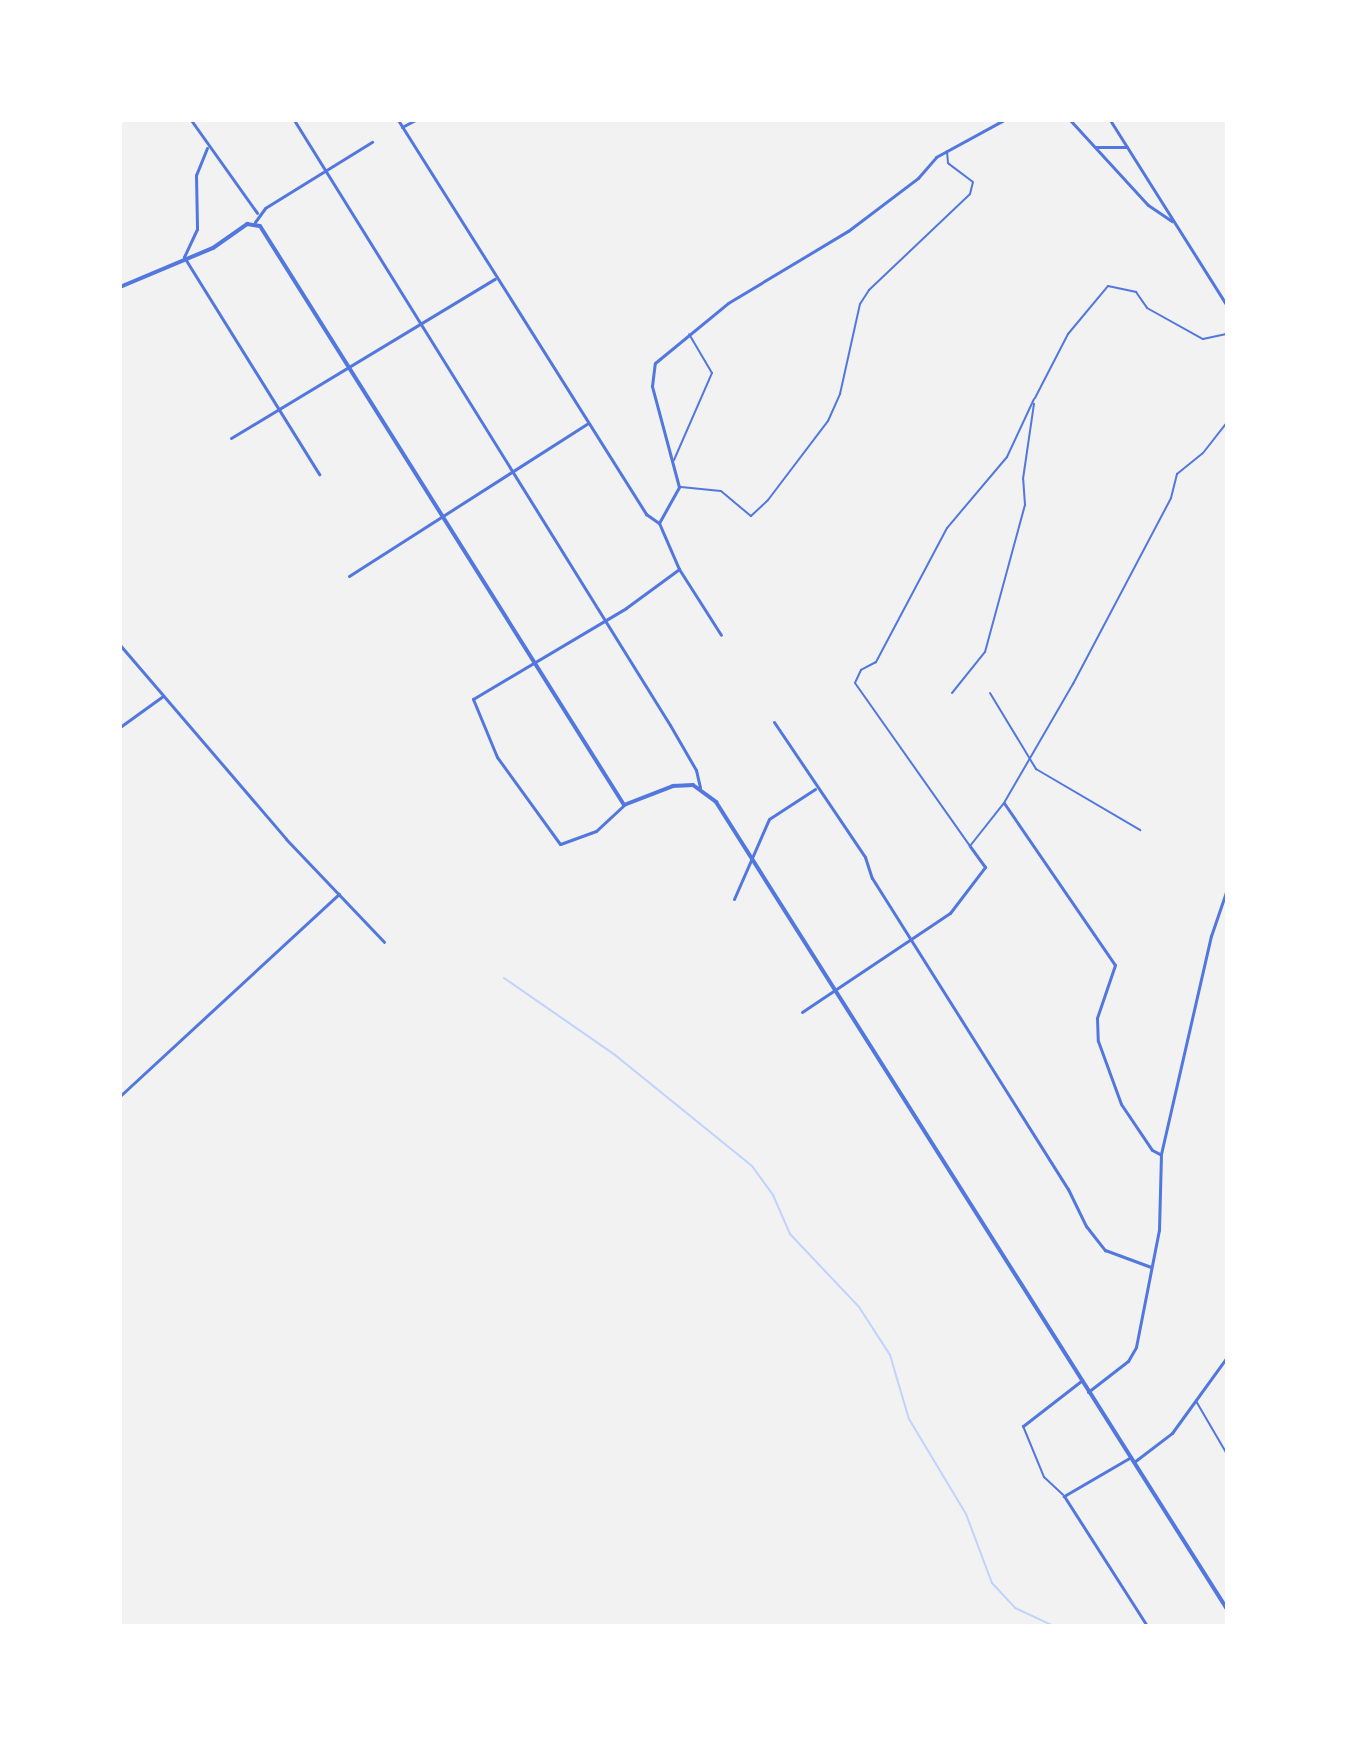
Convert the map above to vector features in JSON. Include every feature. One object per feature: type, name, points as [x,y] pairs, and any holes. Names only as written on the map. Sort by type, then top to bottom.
[{"type":"street","points":[[191,120],[207,148],[258,214]]},
{"type":"street","points":[[294,120],[324,174],[513,471],[683,748],[700,788],[752,854],[1227,1609]]},
{"type":"street","points":[[398,120],[495,279],[525,315],[646,514],[659,523],[679,569],[721,635]]},
{"type":"street","points":[[402,127],[415,120]]},
{"type":"street","points":[[659,523],[679,487],[652,386],[655,363],[728,303],[848,231],[947,151],[1004,120]]},
{"type":"street","points":[[1070,120],[1148,205],[1175,223]]},
{"type":"street","points":[[1110,120],[1227,306]]},
{"type":"street","points":[[120,287],[184,257],[213,248],[255,222],[258,214],[372,142]]},
{"type":"street","points":[[1093,145],[1103,151],[1127,147]]},
{"type":"street","points":[[184,257],[197,229],[196,175],[207,148]]},
{"type":"street","points":[[255,222],[624,805]]},
{"type":"street","points":[[184,257],[281,407],[319,474]]},
{"type":"street","points":[[231,438],[349,370],[495,279]]},
{"type":"street","points":[[349,576],[588,423]]},
{"type":"street","points":[[679,569],[603,622],[473,699],[497,757],[560,844],[596,831],[624,805],[673,786],[700,788]]},
{"type":"street","points":[[120,645],[384,942]]},
{"type":"street","points":[[120,727],[163,696]]},
{"type":"street","points":[[774,722],[815,789],[865,857],[872,878],[1068,1189],[1086,1226],[1105,1250],[1151,1267]]},
{"type":"street","points":[[734,899],[769,819],[815,789]]},
{"type":"street","points":[[1004,803],[1035,841],[1115,965],[1097,1018],[1104,1065],[1121,1104],[1142,1138],[1161,1154]]},
{"type":"street","points":[[802,1012],[950,913],[985,867],[970,846]]},
{"type":"street","points":[[1088,1392],[1133,1354],[1159,1230],[1161,1154],[1211,936],[1227,889]]},
{"type":"street","points":[[120,1096],[339,894]]},
{"type":"street","points":[[1147,1626],[1064,1496],[1133,1460],[1172,1433],[1227,1357]]},
{"type":"street","points":[[1023,1426],[1081,1381]]},
{"type":"lane","points":[[679,487],[721,491],[751,516],[768,500],[828,421],[840,394],[860,304],[869,290],[970,194],[973,182],[948,163],[947,151]]},
{"type":"lane","points":[[1227,334],[1203,339],[1147,308],[1136,292],[1108,286],[1068,334],[1007,457],[947,528],[876,662],[861,670],[855,683],[970,846],[1004,803],[1029,760],[1171,498],[1177,474],[1203,453],[1227,422]]},
{"type":"lane","points":[[673,461],[712,373],[689,333]]},
{"type":"lane","points":[[952,693],[985,652],[1025,505],[1023,479],[1034,399]]},
{"type":"lane","points":[[990,693],[1029,760],[1140,830]]},
{"type":"lane","points":[[1195,1400],[1227,1454]]},
{"type":"lane","points":[[1023,1426],[1044,1477],[1064,1496]]},
{"type":"waterway","points":[[504,978],[615,1055],[752,1166],[773,1195],[790,1234],[859,1307],[890,1355],[909,1419],[966,1514],[992,1583],[1015,1608],[1054,1626]]}]
